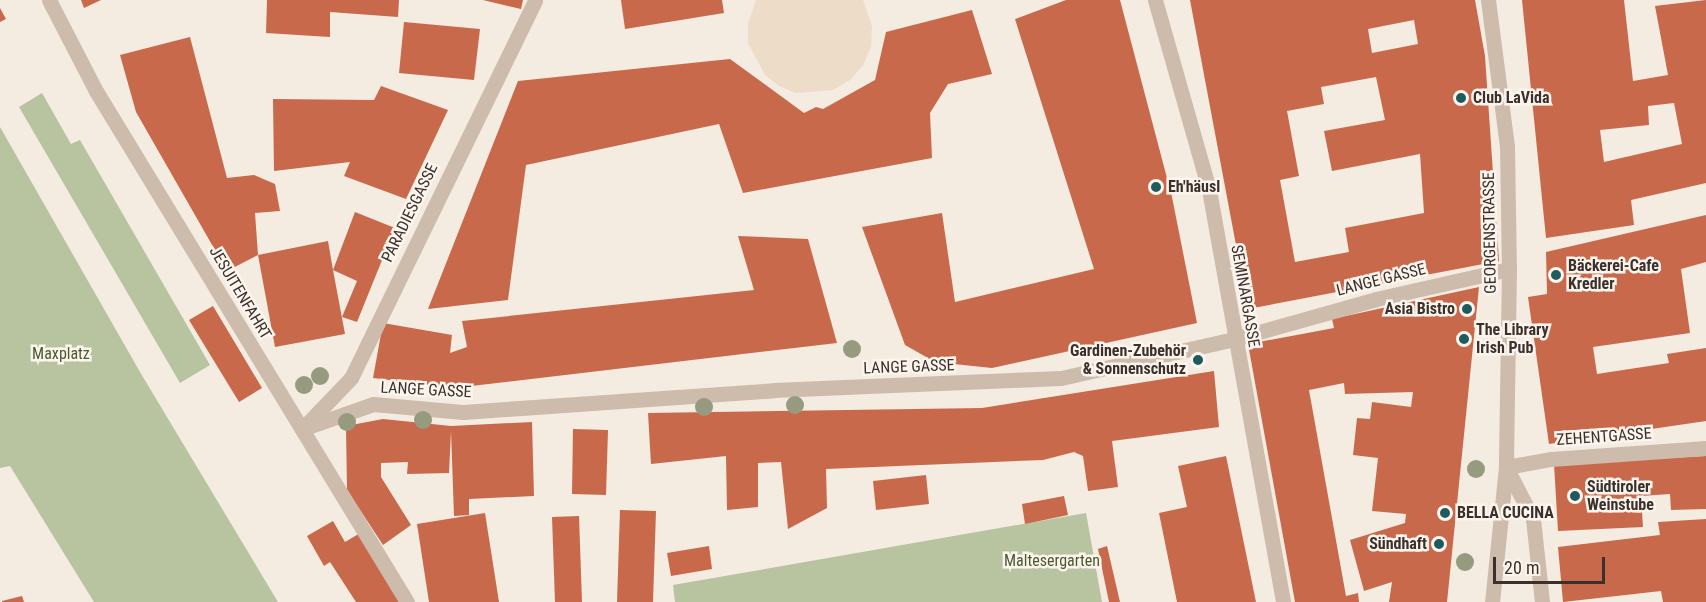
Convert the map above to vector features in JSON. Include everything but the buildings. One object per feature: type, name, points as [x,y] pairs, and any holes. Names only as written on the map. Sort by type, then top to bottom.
[{"type":"street","name":"JESUITENFAHRT","points":[[49,0],[96,92],[407,602]]},
{"type":"street","name":"PARADIESGASSE","points":[[302,429],[351,378],[535,0]]},
{"type":"street","name":"SEMINARGASSE","points":[[1155,0],[1209,190],[1283,602]]},
{"type":"street","name":"GEORGENSTRASSE","points":[[1488,0],[1506,146],[1509,269],[1506,467],[1492,602]]},
{"type":"street","name":"LANGE GASSE","points":[[302,429],[373,404],[463,412],[774,390],[1061,378],[1234,339],[1376,299],[1509,269]]},
{"type":"street","name":"ZEHENTGASSE","points":[[1506,467],[1551,459],[1706,448]]},
{"type":"street","name":"GEORGENSTRASSE","points":[[1506,467],[1533,519],[1542,602]]},
{"type":"green space","points":[[42,93],[71,144],[80,140],[210,365],[180,383],[19,107]]},
{"type":"green space","name":"Maxplatz","points":[[0,127],[140,372],[278,602],[94,602],[10,466],[0,468]]},
{"type":"green space","name":"Maltesergarten","points":[[1086,513],[1102,602],[675,602],[673,585]]},
{"type":"shaded area","points":[[756,0],[863,0],[872,27],[871,47],[863,65],[850,80],[833,90],[796,93],[779,86],[765,75],[748,43],[748,24]]},
{"type":"place","name":"Club LaVida","points":[[1461,98]]},
{"type":"place","name":"Eh'häusl","points":[[1156,187]]},
{"type":"place","name":"Bäckerei-Cafe Kredler","points":[[1556,275]]},
{"type":"place","name":"Asia Bistro","points":[[1467,309]]},
{"type":"place","name":"The Library Irish Pub","points":[[1464,339]]},
{"type":"place","name":"Gardinen-Zubehör & Sonnenschutz","points":[[1198,360]]},
{"type":"place","name":"Südtiroler Weinstube","points":[[1575,496]]},
{"type":"place","name":"BELLA CUCINA","points":[[1445,513]]},
{"type":"place","name":"Sündhaft","points":[[1439,544]]}]
